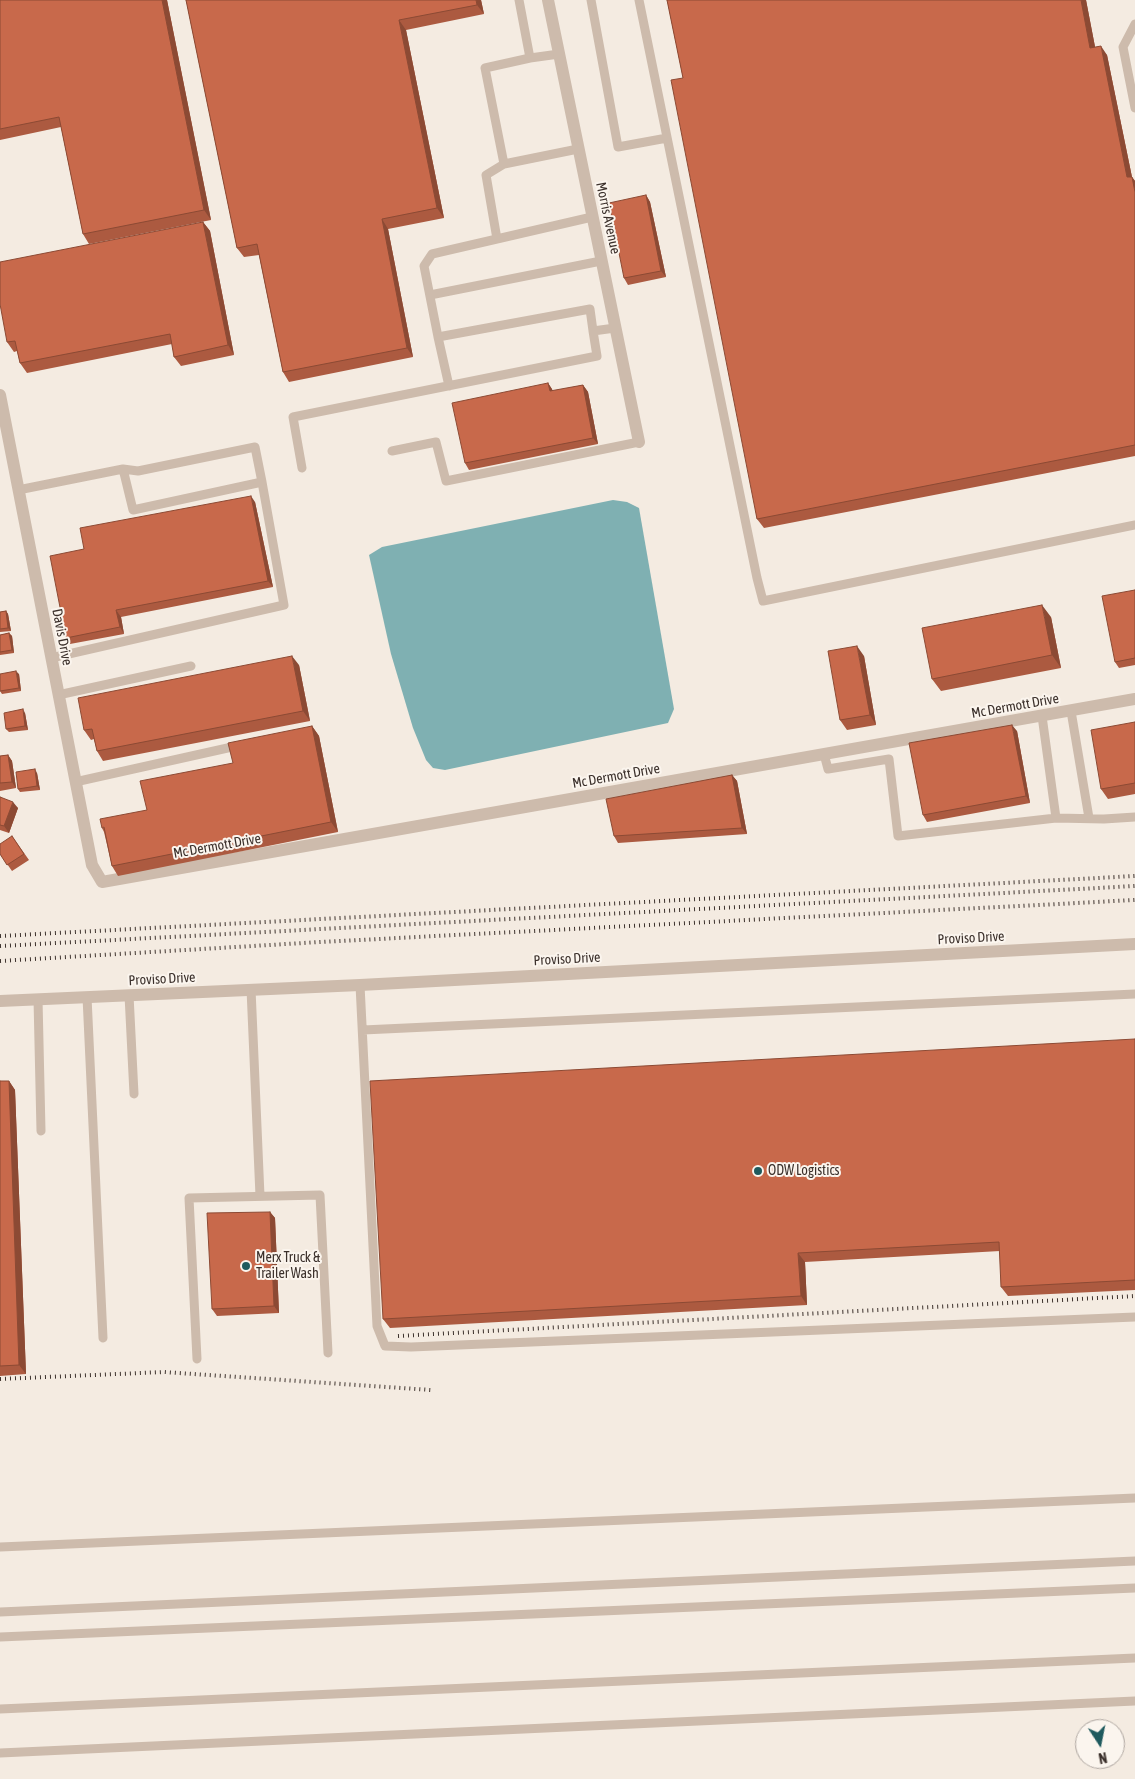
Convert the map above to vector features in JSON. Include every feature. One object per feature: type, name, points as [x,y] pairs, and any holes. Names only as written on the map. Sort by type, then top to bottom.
[{"type":"street","name":"Morris Avenue","points":[[548,0],[638,442]]},
{"type":"street","name":"Davis Drive","points":[[0,395],[92,864],[102,882]]},
{"type":"street","name":"Mc Dermott Drive","points":[[102,882],[1135,699]]},
{"type":"street","name":"Proviso Drive","points":[[0,1001],[251,990],[1135,944]]},
{"type":"lane","points":[[519,0],[530,58]]},
{"type":"lane","points":[[591,0],[618,147],[667,138]]},
{"type":"lane","points":[[639,0],[763,601],[1135,525]]},
{"type":"lane","points":[[1135,24],[1123,47],[1135,108]]},
{"type":"lane","points":[[504,164],[485,68],[559,54]]},
{"type":"lane","points":[[497,239],[486,175],[504,164],[578,149]]},
{"type":"lane","points":[[449,386],[424,266],[432,254],[592,217]]},
{"type":"lane","points":[[430,295],[601,261]]},
{"type":"lane","points":[[302,468],[293,417],[597,356],[590,309],[438,337]]},
{"type":"lane","points":[[593,331],[615,328]]},
{"type":"lane","points":[[392,451],[436,442],[446,481],[638,442]]},
{"type":"lane","points":[[18,490],[123,469],[138,471],[255,447],[262,482],[284,605],[51,658]]},
{"type":"lane","points":[[123,469],[133,510],[262,482]]},
{"type":"lane","points":[[58,695],[191,666]]},
{"type":"lane","points":[[1071,711],[1089,818]]},
{"type":"lane","points":[[1042,716],[1056,818]]},
{"type":"lane","points":[[75,782],[246,744]]},
{"type":"lane","points":[[824,754],[828,769],[889,759],[898,836],[1056,818],[1135,817]]},
{"type":"lane","points":[[360,984],[377,1326],[385,1346],[1135,1317]]},
{"type":"lane","points":[[251,990],[260,1196]]},
{"type":"lane","points":[[363,1030],[1135,994]]},
{"type":"lane","points":[[129,995],[134,1094]]},
{"type":"lane","points":[[87,997],[103,1338]]},
{"type":"lane","points":[[38,999],[41,1131]]},
{"type":"lane","points":[[197,1359],[189,1198],[320,1195],[328,1353]]},
{"type":"lane","points":[[0,1547],[1135,1498]]},
{"type":"lane","points":[[0,1612],[1135,1561]]},
{"type":"lane","points":[[0,1637],[1135,1588]]},
{"type":"lane","points":[[0,1709],[1135,1658]]},
{"type":"lane","points":[[0,1753],[1135,1701]]},
{"type":"water","points":[[613,500],[627,502],[639,508],[674,709],[668,723],[445,770],[433,768],[426,760],[413,728],[391,654],[369,555],[382,547]]},
{"type":"building","points":[[0,0],[162,0],[204,210],[83,234],[59,117],[0,129]]},
{"type":"building","points":[[186,0],[476,0],[477,5],[399,20],[437,208],[382,219],[407,348],[283,372],[257,244],[237,248]]},
{"type":"building","points":[[667,0],[1081,0],[1090,48],[1101,46],[1127,177],[1132,177],[1135,192],[1135,445],[757,519],[671,80],[683,78]]},
{"type":"building","points":[[646,195],[661,271],[624,278],[609,203]]},
{"type":"building","points":[[203,222],[228,345],[174,357],[170,334],[20,363],[15,341],[7,342],[0,304],[0,262]]},
{"type":"building","points":[[548,383],[550,391],[583,385],[593,438],[465,463],[452,403]]},
{"type":"building","points":[[251,496],[268,581],[116,610],[120,627],[66,638],[50,556],[84,549],[80,528]]},
{"type":"building","points":[[1135,590],[1135,658],[1115,662],[1102,596]]},
{"type":"building","points":[[1042,605],[1052,655],[932,679],[922,628]]},
{"type":"building","points":[[6,611],[8,628],[0,629],[0,612]]},
{"type":"building","points":[[9,633],[12,650],[0,652],[0,635]]},
{"type":"building","points":[[857,646],[870,715],[840,720],[828,651]]},
{"type":"building","points":[[292,656],[303,711],[97,751],[92,729],[84,730],[78,698]]},
{"type":"building","points":[[16,671],[19,688],[0,691],[0,674]]},
{"type":"building","points":[[23,709],[25,726],[6,729],[4,713]]},
{"type":"building","points":[[1135,722],[1135,783],[1101,789],[1091,730]]},
{"type":"building","points":[[1012,725],[1026,796],[923,815],[909,743]]},
{"type":"building","points":[[312,726],[331,822],[112,866],[104,827],[102,828],[100,819],[147,810],[140,781],[233,763],[228,743]]},
{"type":"building","points":[[8,755],[12,782],[0,783],[0,756]]},
{"type":"building","points":[[35,769],[37,786],[18,789],[16,772]]},
{"type":"building","points":[[732,775],[742,828],[614,836],[606,799]]},
{"type":"building","points":[[0,797],[13,802],[4,826],[0,825]]},
{"type":"building","points":[[12,836],[24,854],[7,865],[0,854],[0,844]]},
{"type":"building","name":"ODW Logistics","points":[[1135,1039],[1135,1280],[1001,1287],[999,1242],[798,1253],[801,1296],[383,1319],[370,1081]]},
{"type":"building","points":[[0,1081],[9,1081],[19,1365],[0,1366]]},
{"type":"building","name":"Merx Truck & Trailer Wash","points":[[270,1212],[274,1306],[212,1309],[207,1213]]},
{"type":"railway","points":[[0,936],[1135,876]]},
{"type":"railway","points":[[0,946],[1135,886]]},
{"type":"railway","points":[[0,961],[320,942],[1135,900]]},
{"type":"railway","points":[[398,1336],[1135,1296]]},
{"type":"railway","points":[[0,1379],[164,1372],[431,1390]]},
{"type":"place","name":"ODW Logistics","points":[[758,1171]]},
{"type":"place","name":"Merx Truck & Trailer Wash","points":[[246,1266]]}]
